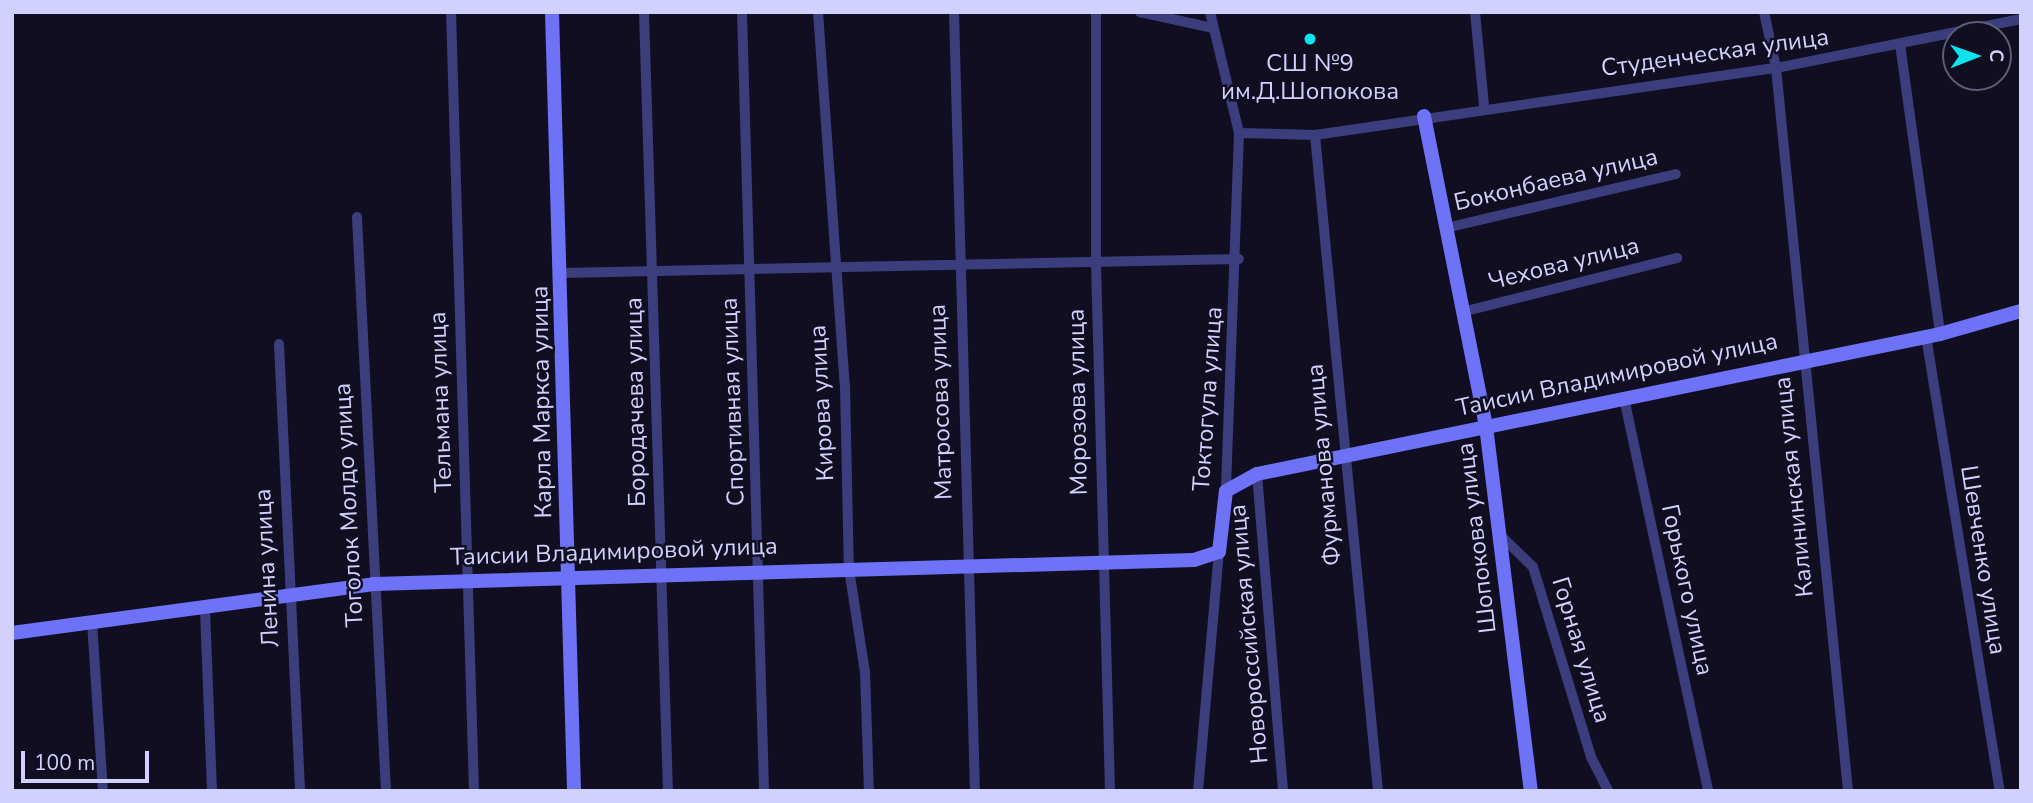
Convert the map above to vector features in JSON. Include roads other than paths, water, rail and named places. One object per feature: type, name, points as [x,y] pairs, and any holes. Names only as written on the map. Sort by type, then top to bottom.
[{"type":"street","name":"Тельмана улица","points":[[451,12],[474,791]]},
{"type":"street","name":"Карла Маркса улица","points":[[552,12],[563,272],[574,791]]},
{"type":"street","name":"Бородачева улица","points":[[644,12],[668,791]]},
{"type":"street","name":"Спортивная улица","points":[[742,12],[764,791]]},
{"type":"street","name":"Кирова улица","points":[[818,12],[835,271],[849,569],[865,672],[869,791]]},
{"type":"street","name":"Матросова улица","points":[[954,12],[957,269],[975,791]]},
{"type":"street","name":"Морозова улица","points":[[1096,12],[1096,263],[1110,791]]},
{"type":"street","points":[[1140,12],[1213,28]]},
{"type":"street","name":"Токтогула улица","points":[[1198,791],[1226,491],[1239,259],[1238,133],[1210,12]]},
{"type":"street","points":[[1475,12],[1484,106]]},
{"type":"street","name":"Калининская улица","points":[[1764,12],[1776,68],[1801,359],[1848,791]]},
{"type":"street","name":"Студенческая улица","points":[[1424,116],[1776,68],[2021,19]]},
{"type":"street","name":"Шевченко улица","points":[[1900,44],[1933,335],[2000,791]]},
{"type":"street","points":[[1238,133],[1315,135],[1424,116]]},
{"type":"street","name":"Шопокова улица","points":[[1424,116],[1486,426],[1531,791]]},
{"type":"street","name":"Фурманова улица","points":[[1315,135],[1378,791]]},
{"type":"street","name":"Боконбаева улица","points":[[1446,228],[1676,174]]},
{"type":"street","name":"Тоголок Молдо улица","points":[[357,217],[386,791]]},
{"type":"street","name":"Чехова улица","points":[[1462,312],[1677,258]]},
{"type":"street","points":[[563,272],[750,273],[1239,259]]},
{"type":"street","name":"Таисии Владимировой улица","points":[[1226,491],[1257,474],[1801,359],[1933,335],[2021,311]]},
{"type":"street","name":"Ленина улица","points":[[279,344],[288,594],[300,791]]},
{"type":"street","name":"Горького улица","points":[[1624,398],[1708,791]]},
{"type":"street","name":"Новороссийская улица","points":[[1257,474],[1283,791]]},
{"type":"street","name":"Горная улица","points":[[1497,532],[1533,567],[1591,757],[1608,791]]},
{"type":"street","name":"Таисии Владимировой улица","points":[[12,633],[205,609],[288,594],[374,584],[759,568],[967,568],[1103,561],[1194,560],[1219,552]]},
{"type":"street","points":[[205,609],[212,791]]},
{"type":"street","points":[[92,622],[103,791]]},
{"type":"place","name":"СШ №9 им.Д.Шопокова","points":[[1310,39]]}]
